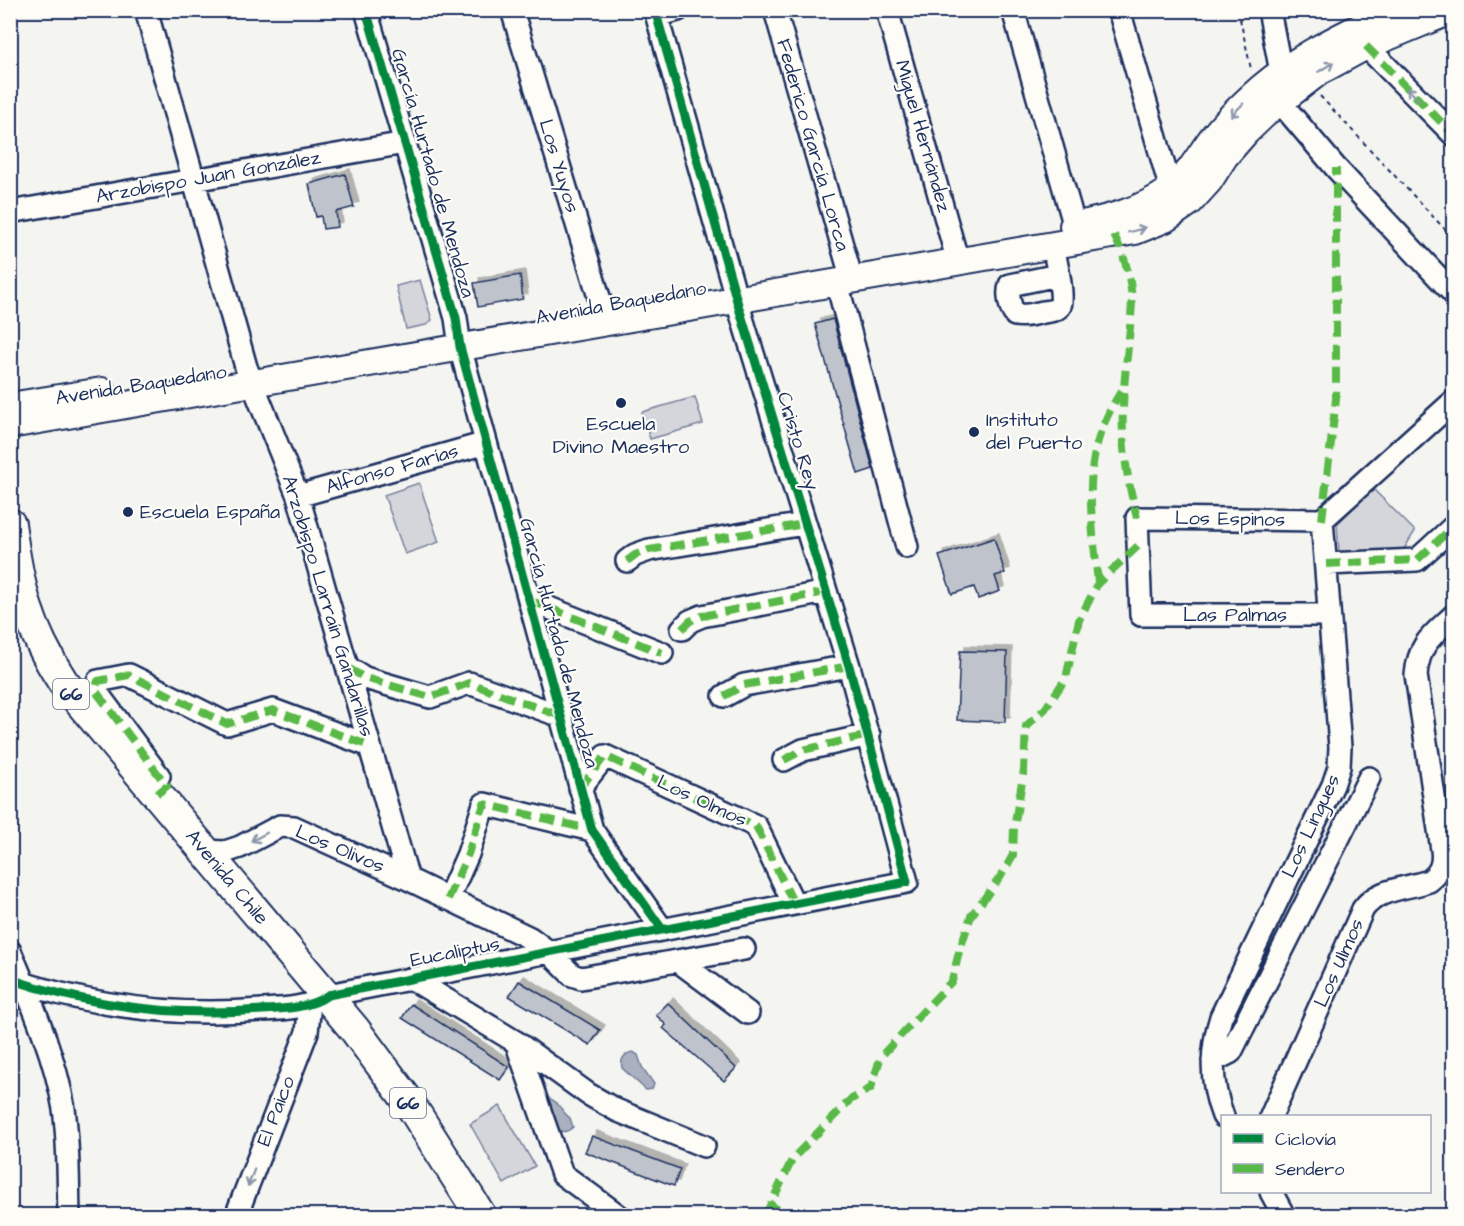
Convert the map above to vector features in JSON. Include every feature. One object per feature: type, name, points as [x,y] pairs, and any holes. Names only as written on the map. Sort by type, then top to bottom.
[{"type":"highway","name":"Avenida Chile","points":[[10,524],[21,594],[43,649],[74,697],[205,851],[319,1000],[463,1215]]},
{"type":"highway","name":"Avenida Chile","points":[[10,622],[23,653],[48,692],[408,1101],[481,1215]]},
{"type":"main road","name":"Avenida Baquedano","points":[[10,425],[249,375],[456,337],[845,276],[1077,233],[1135,231],[1158,223],[1179,211],[1200,192],[1225,156],[1246,132],[1281,72],[1391,11]]},
{"type":"main road","points":[[1268,97],[1306,81],[1366,46],[1443,13]]},
{"type":"main road","name":"Avenida Baquedano","points":[[956,254],[1053,246],[1077,233],[1127,213],[1171,190],[1187,174],[1213,137],[1227,122],[1268,97]]},
{"type":"main road","name":"Avenida Baquedano","points":[[10,406],[249,375]]},
{"type":"street","name":"Arzobispo Larraín Gandarillas","points":[[146,10],[249,375],[298,496],[408,879]]},
{"type":"street","name":"García Hurtado de Mendoza","points":[[353,10],[399,143]]},
{"type":"street","name":"García Hurtado de Mendoza","points":[[366,10],[399,143],[486,443],[592,830],[662,930]]},
{"type":"street","name":"Los Yuyos","points":[[512,10],[603,315]]},
{"type":"street","points":[[656,13],[678,10]]},
{"type":"street","name":"Federico García Lorca","points":[[775,10],[845,276],[907,547]]},
{"type":"street","name":"Miguel Hernández","points":[[887,10],[956,254]]},
{"type":"street","points":[[1013,10],[1077,233]]},
{"type":"street","points":[[1119,10],[1171,190]]},
{"type":"street","points":[[1269,10],[1281,72]]},
{"type":"street","name":"Cristo Rey","points":[[656,13],[735,292],[869,735],[907,882]]},
{"type":"street","points":[[1366,46],[1454,135]]},
{"type":"street","points":[[1268,97],[1454,294]]},
{"type":"street","name":"Arzobispo Juan González","points":[[10,212],[399,143]]},
{"type":"street","points":[[1053,246],[1058,275]]},
{"type":"street","points":[[1322,520],[1454,401]]},
{"type":"street","name":"Alfonso Farías","points":[[298,496],[486,443]]},
{"type":"street","name":"Los Espinos","points":[[1141,615],[1137,518],[1322,520]]},
{"type":"street","name":"Los Lingues","points":[[1223,1115],[1215,1091],[1213,1061],[1216,1031],[1333,785],[1340,757],[1322,520]]},
{"type":"street","points":[[627,561],[649,550],[804,524]]},
{"type":"street","points":[[1326,564],[1418,560],[1454,526]]},
{"type":"street","points":[[682,628],[690,621],[702,616],[826,592]]},
{"type":"street","points":[[529,600],[662,653]]},
{"type":"street","name":"Las Palmas","points":[[1141,615],[1329,615]]},
{"type":"street","name":"Los Ulmos","points":[[1271,1115],[1363,909],[1378,895],[1429,881],[1435,877],[1442,864],[1442,850],[1416,675],[1419,652],[1426,641],[1454,615]]},
{"type":"street","points":[[724,696],[732,689],[744,685],[849,666]]},
{"type":"street","points":[[348,668],[365,678],[430,697],[469,683],[561,716]]},
{"type":"street","points":[[157,794],[167,786],[94,690],[98,681],[129,675],[227,724],[273,710],[370,746]]},
{"type":"street","points":[[784,760],[803,750],[869,735]]},
{"type":"street","name":"Los Olmos","points":[[580,788],[605,756],[756,826],[794,904]]},
{"type":"street","points":[[1213,1061],[1231,1052],[1369,778]]},
{"type":"street","points":[[448,899],[468,854],[484,804],[592,830]]},
{"type":"street","name":"Los Olivos","points":[[205,851],[225,852],[240,847],[280,826],[294,827],[408,879]]},
{"type":"street","points":[[1311,830],[1337,843]]},
{"type":"street","points":[[1291,873],[1315,885]]},
{"type":"street","points":[[408,879],[530,938],[549,952],[572,975],[581,978],[744,950]]},
{"type":"street","name":"Eucaliptus","points":[[17,982],[96,1003],[168,1012],[239,1012],[319,1000],[412,979],[907,882]]},
{"type":"street","points":[[10,951],[17,982],[55,1070],[66,1125],[69,1215]]},
{"type":"street","points":[[1249,958],[1273,970]]},
{"type":"street","points":[[678,961],[748,1013]]},
{"type":"street","points":[[412,979],[516,1042],[588,1094],[616,1110],[704,1146]]},
{"type":"street","name":"El Paico","points":[[236,1215],[319,1000]]},
{"type":"street","points":[[516,1042],[562,1174],[619,1215]]},
{"type":"street","points":[[1272,1193],[1284,1215]]},
{"type":"path","points":[[1238,10],[1268,97]]},
{"type":"path","points":[[1306,81],[1454,238]]},
{"type":"shaded area","points":[[420,280],[432,320],[426,325],[406,329],[396,286]]},
{"type":"shaded area","points":[[695,397],[703,424],[650,439],[642,412]]},
{"type":"shaded area","points":[[419,483],[439,542],[405,554],[384,495]]},
{"type":"shaded area","points":[[1373,489],[1415,531],[1404,549],[1339,552],[1337,524]]},
{"type":"shaded area","points":[[500,1106],[535,1166],[504,1184],[470,1124]]},
{"type":"water","points":[[633,1052],[638,1055],[642,1067],[654,1084],[652,1089],[646,1090],[622,1068],[624,1057]]},
{"type":"water","points":[[550,1099],[556,1102],[570,1118],[573,1127],[570,1130],[558,1131],[547,1102]]},
{"type":"building","points":[[345,174],[354,207],[336,212],[338,227],[323,229],[321,216],[316,217],[309,184]]},
{"type":"building","points":[[520,275],[523,299],[478,307],[474,283]]},
{"type":"building","points":[[833,319],[873,469],[858,474],[815,324]]},
{"type":"building","points":[[994,538],[1005,573],[995,576],[1000,591],[978,599],[974,587],[952,594],[939,556]]},
{"type":"building","points":[[960,651],[1007,652],[1005,722],[957,720]]},
{"type":"building","points":[[519,981],[600,1030],[590,1045],[509,996]]},
{"type":"building","points":[[668,1003],[736,1068],[724,1081],[663,1028],[666,1025],[656,1015]]},
{"type":"building","points":[[411,1004],[509,1067],[500,1080],[402,1018]]},
{"type":"building","points":[[592,1136],[680,1169],[674,1186],[585,1152]]},
{"type":"marked path","points":[[1366,46],[1454,135]]},
{"type":"marked path","points":[[1322,520],[1336,399],[1336,168]]},
{"type":"marked path","points":[[1114,235],[1127,268],[1132,302],[1123,436],[1137,518]]},
{"type":"marked path","points":[[1098,583],[1091,506],[1094,459],[1109,412],[1124,387]]},
{"type":"marked path","points":[[627,561],[649,550],[804,524]]},
{"type":"marked path","points":[[1326,564],[1417,560],[1454,526]]},
{"type":"marked path","points":[[765,1216],[793,1158],[850,1100],[871,1088],[881,1056],[952,981],[971,916],[1001,876],[1013,855],[1014,828],[1024,770],[1026,726],[1045,709],[1066,678],[1079,620],[1098,583],[1138,546]]},
{"type":"marked path","points":[[682,629],[690,621],[702,616],[826,592]]},
{"type":"marked path","points":[[529,600],[662,653]]},
{"type":"marked path","points":[[724,696],[744,685],[849,666]]},
{"type":"marked path","points":[[348,668],[365,678],[430,697],[469,683],[561,716]]},
{"type":"marked path","points":[[157,794],[167,786],[95,690],[98,681],[129,675],[227,724],[273,710],[370,746]]},
{"type":"marked path","points":[[784,760],[803,750],[869,735]]},
{"type":"marked path","points":[[580,788],[605,756],[756,826],[794,904]]},
{"type":"marked path","points":[[448,899],[468,854],[484,804],[592,830]]},
{"type":"marked path","points":[[769,1203],[785,1216]]},
{"type":"cycle path","points":[[366,10],[456,318],[460,347],[592,830],[662,929]]},
{"type":"cycle path","points":[[10,979],[72,997],[135,1008],[198,1012],[288,1008],[313,1003],[328,995],[907,882],[849,666],[739,308],[655,10]]},
{"type":"place","name":"Escuela Divino Maestro","points":[[621,403]]},
{"type":"place","name":"Instituto del Puerto","points":[[974,432]]},
{"type":"place","name":"Escuela España","points":[[128,512]]}]
